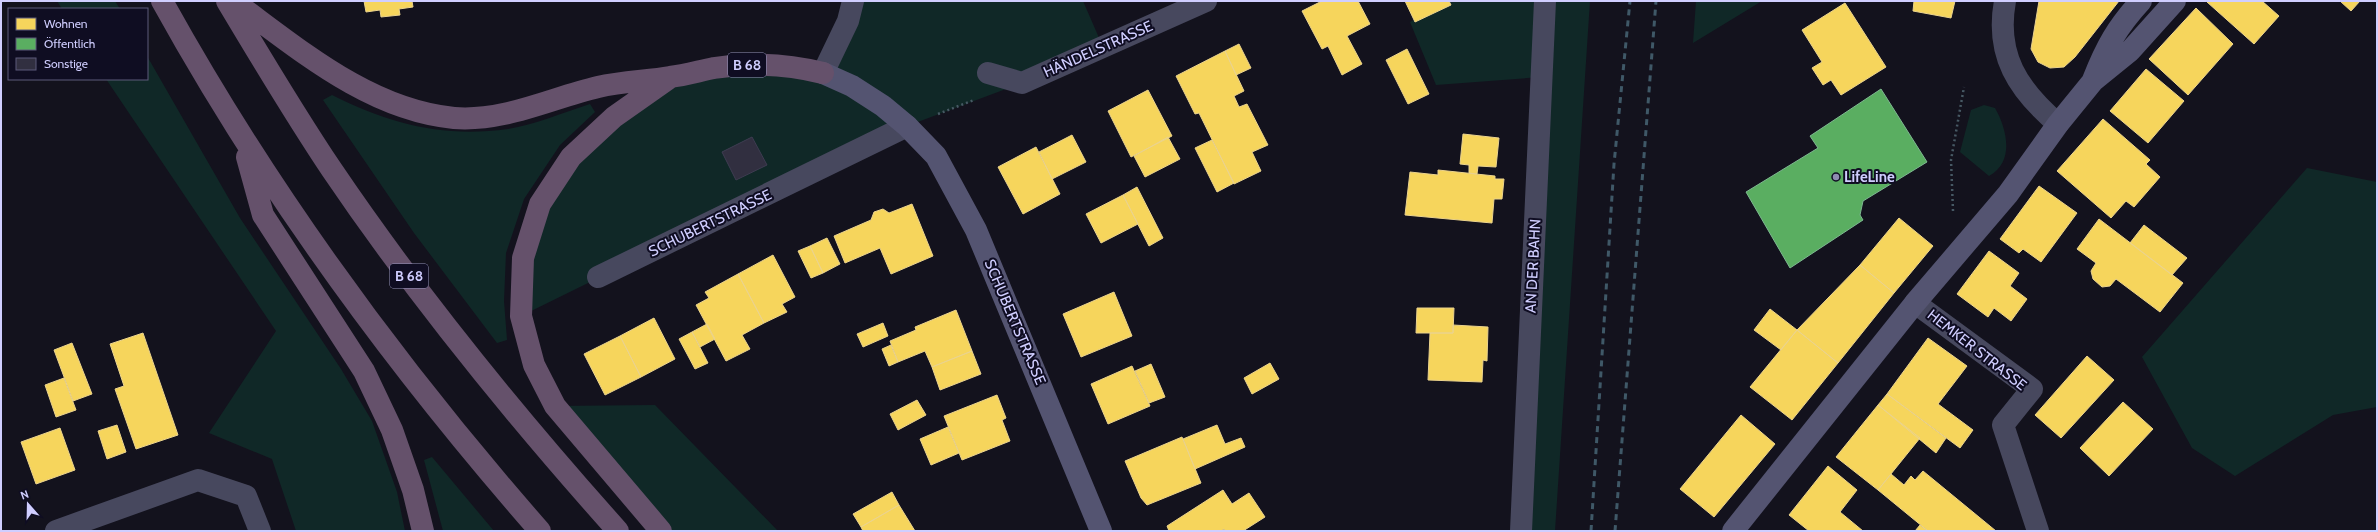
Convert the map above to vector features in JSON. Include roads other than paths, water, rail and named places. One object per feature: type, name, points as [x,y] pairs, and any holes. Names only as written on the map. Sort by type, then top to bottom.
[{"type":"highway","points":[[162,1],[241,137],[281,198],[450,424],[540,531]]},
{"type":"highway","name":"B 68","points":[[227,1],[332,170],[417,288],[566,474],[618,531]]},
{"type":"highway","name":"B 68","points":[[233,1],[328,70],[377,95],[414,110],[454,118],[505,114],[599,86],[671,77],[714,68],[754,64],[790,65],[823,73]]},
{"type":"highway","name":"B 68","points":[[661,531],[554,406],[534,365],[520,316],[523,258],[540,204],[571,157],[614,117],[671,77]]},
{"type":"highway","points":[[241,137],[263,215],[364,371],[392,430],[413,490],[423,531]]},
{"type":"main road","name":"HEMKER STRASSE","points":[[2093,81],[2108,44],[2126,17],[2141,1]]},
{"type":"main road","name":"HEMKER STRASSE","points":[[1733,531],[1915,303],[2008,194],[2058,124],[2093,81],[2130,51],[2175,1]]},
{"type":"main road","name":"SCHUBERTSTRASSE","points":[[823,73],[852,86],[883,106],[907,126],[936,156],[976,230],[1101,531]]},
{"type":"street","points":[[823,73],[848,21],[853,1]]},
{"type":"street","name":"HÄNDELSTRASSE","points":[[988,73],[1022,83],[1206,1]]},
{"type":"street","name":"AN DER BAHN","points":[[1522,531],[1546,1]]},
{"type":"street","points":[[2005,1],[2002,15],[2003,44],[2013,73],[2035,104],[2058,124]]},
{"type":"street","name":"SCHUBERTSTRASSE","points":[[598,277],[907,126]]},
{"type":"street","name":"HEMKER STRASSE","points":[[1915,303],[2032,389],[2003,425],[2038,531]]},
{"type":"street","points":[[56,531],[198,480],[246,496],[260,531]]},
{"type":"railway","points":[[1591,531],[1614,164],[1630,1]]},
{"type":"railway","points":[[1615,531],[1656,1]]},
{"type":"place","name":"LifeLine","points":[[1836,177]]}]
